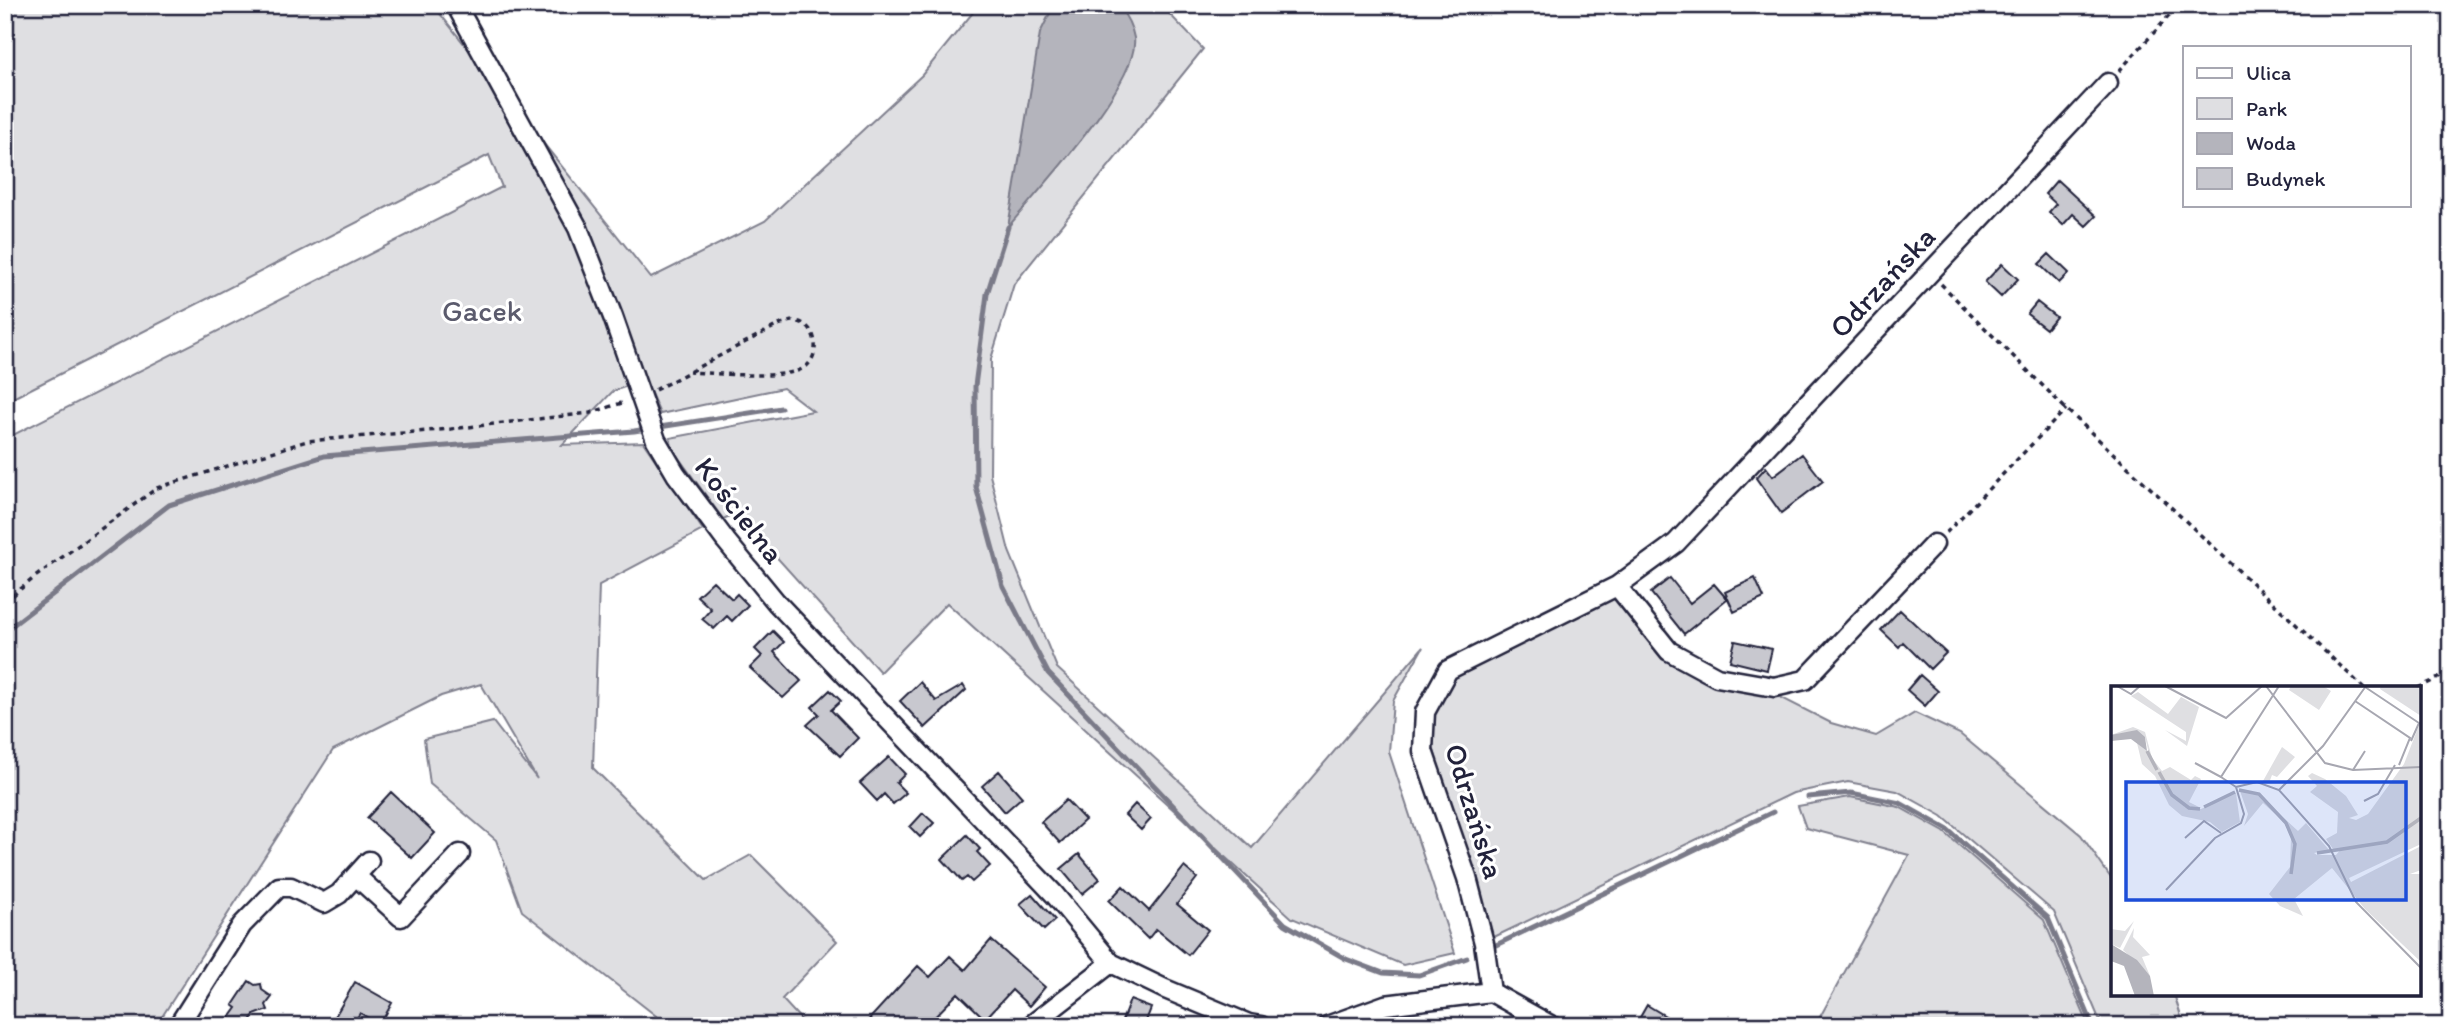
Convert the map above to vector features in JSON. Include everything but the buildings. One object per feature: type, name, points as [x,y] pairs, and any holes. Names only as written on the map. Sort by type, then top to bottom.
[{"type":"street","name":"Kościelna","points":[[456,5],[578,228],[613,317],[656,440],[676,474],[776,602],[1054,894],[1111,963]]},
{"type":"street","name":"Odrzańska","points":[[1491,992],[1483,943],[1467,878],[1423,751],[1425,712],[1448,670],[1617,586],[1676,543],[2108,83]]},
{"type":"street","points":[[1617,586],[1669,651],[1717,677],[1774,687],[1805,680],[1934,544]]},
{"type":"street","points":[[356,876],[401,917],[460,854]]},
{"type":"street","points":[[178,1026],[242,925],[279,887],[292,887],[324,903],[339,894],[369,861]]},
{"type":"street","points":[[1030,1026],[1111,963],[1165,989],[1249,1024],[1261,1026]]},
{"type":"street","points":[[1327,1026],[1385,1005],[1491,992],[1552,1026]]},
{"type":"path","points":[[2108,83],[2179,5]]},
{"type":"path","points":[[1929,273],[2066,409],[2362,686]]},
{"type":"path","points":[[5,602],[157,488],[307,441],[590,414],[641,397],[689,372],[778,326],[794,321],[808,327],[815,340],[815,356],[805,368],[788,374],[689,372]]},
{"type":"path","points":[[1934,544],[2066,409]]},
{"type":"path","points":[[2421,687],[2451,672]]},
{"type":"green space","name":"Gacek","points":[[5,5],[433,5],[651,278],[765,221],[922,75],[979,5],[1161,5],[1203,49],[1014,284],[991,359],[990,475],[1009,551],[1057,668],[1252,848],[1423,647],[1393,701],[1389,752],[1455,953],[1403,965],[1292,918],[947,603],[880,672],[737,513],[723,519],[673,450],[670,438],[813,411],[783,388],[660,414],[639,366],[625,380],[628,386],[613,391],[562,445],[643,442],[703,530],[599,585],[593,768],[706,880],[751,855],[837,941],[782,999],[807,1026],[669,1026],[522,911],[496,840],[430,784],[424,739],[493,722],[537,779],[481,684],[441,696],[333,750],[156,1026],[5,1026],[5,439],[502,187],[489,155],[5,402]]},
{"type":"green space","points":[[1616,596],[1663,656],[1770,692],[1831,723],[1876,736],[1915,713],[1960,734],[2081,835],[2111,878],[2111,996],[2175,996],[2184,1026],[2102,1026],[2054,912],[1942,816],[1897,791],[1848,782],[1793,793],[1492,938],[1474,869],[1433,747],[1431,716],[1453,678]]},
{"type":"green space","points":[[1850,797],[1899,807],[1944,832],[2044,920],[2089,1026],[1815,1026],[1909,855],[1806,828],[1798,806]]},
{"type":"water","points":[[1054,5],[1118,5],[1133,34],[1132,57],[1105,108],[1063,163],[1008,227],[1040,33]]},
{"type":"waterway","points":[[1008,227],[987,294],[975,386],[976,487],[1003,586],[1048,673],[1285,924],[1346,959],[1383,973],[1419,975],[1467,958]]},
{"type":"waterway","points":[[5,631],[169,505],[324,456],[634,431],[781,408]]},
{"type":"waterway","points":[[1808,797],[1851,793],[1900,803],[1948,830],[2048,918],[2093,1026]]},
{"type":"waterway","points":[[1496,945],[1773,812]]}]
